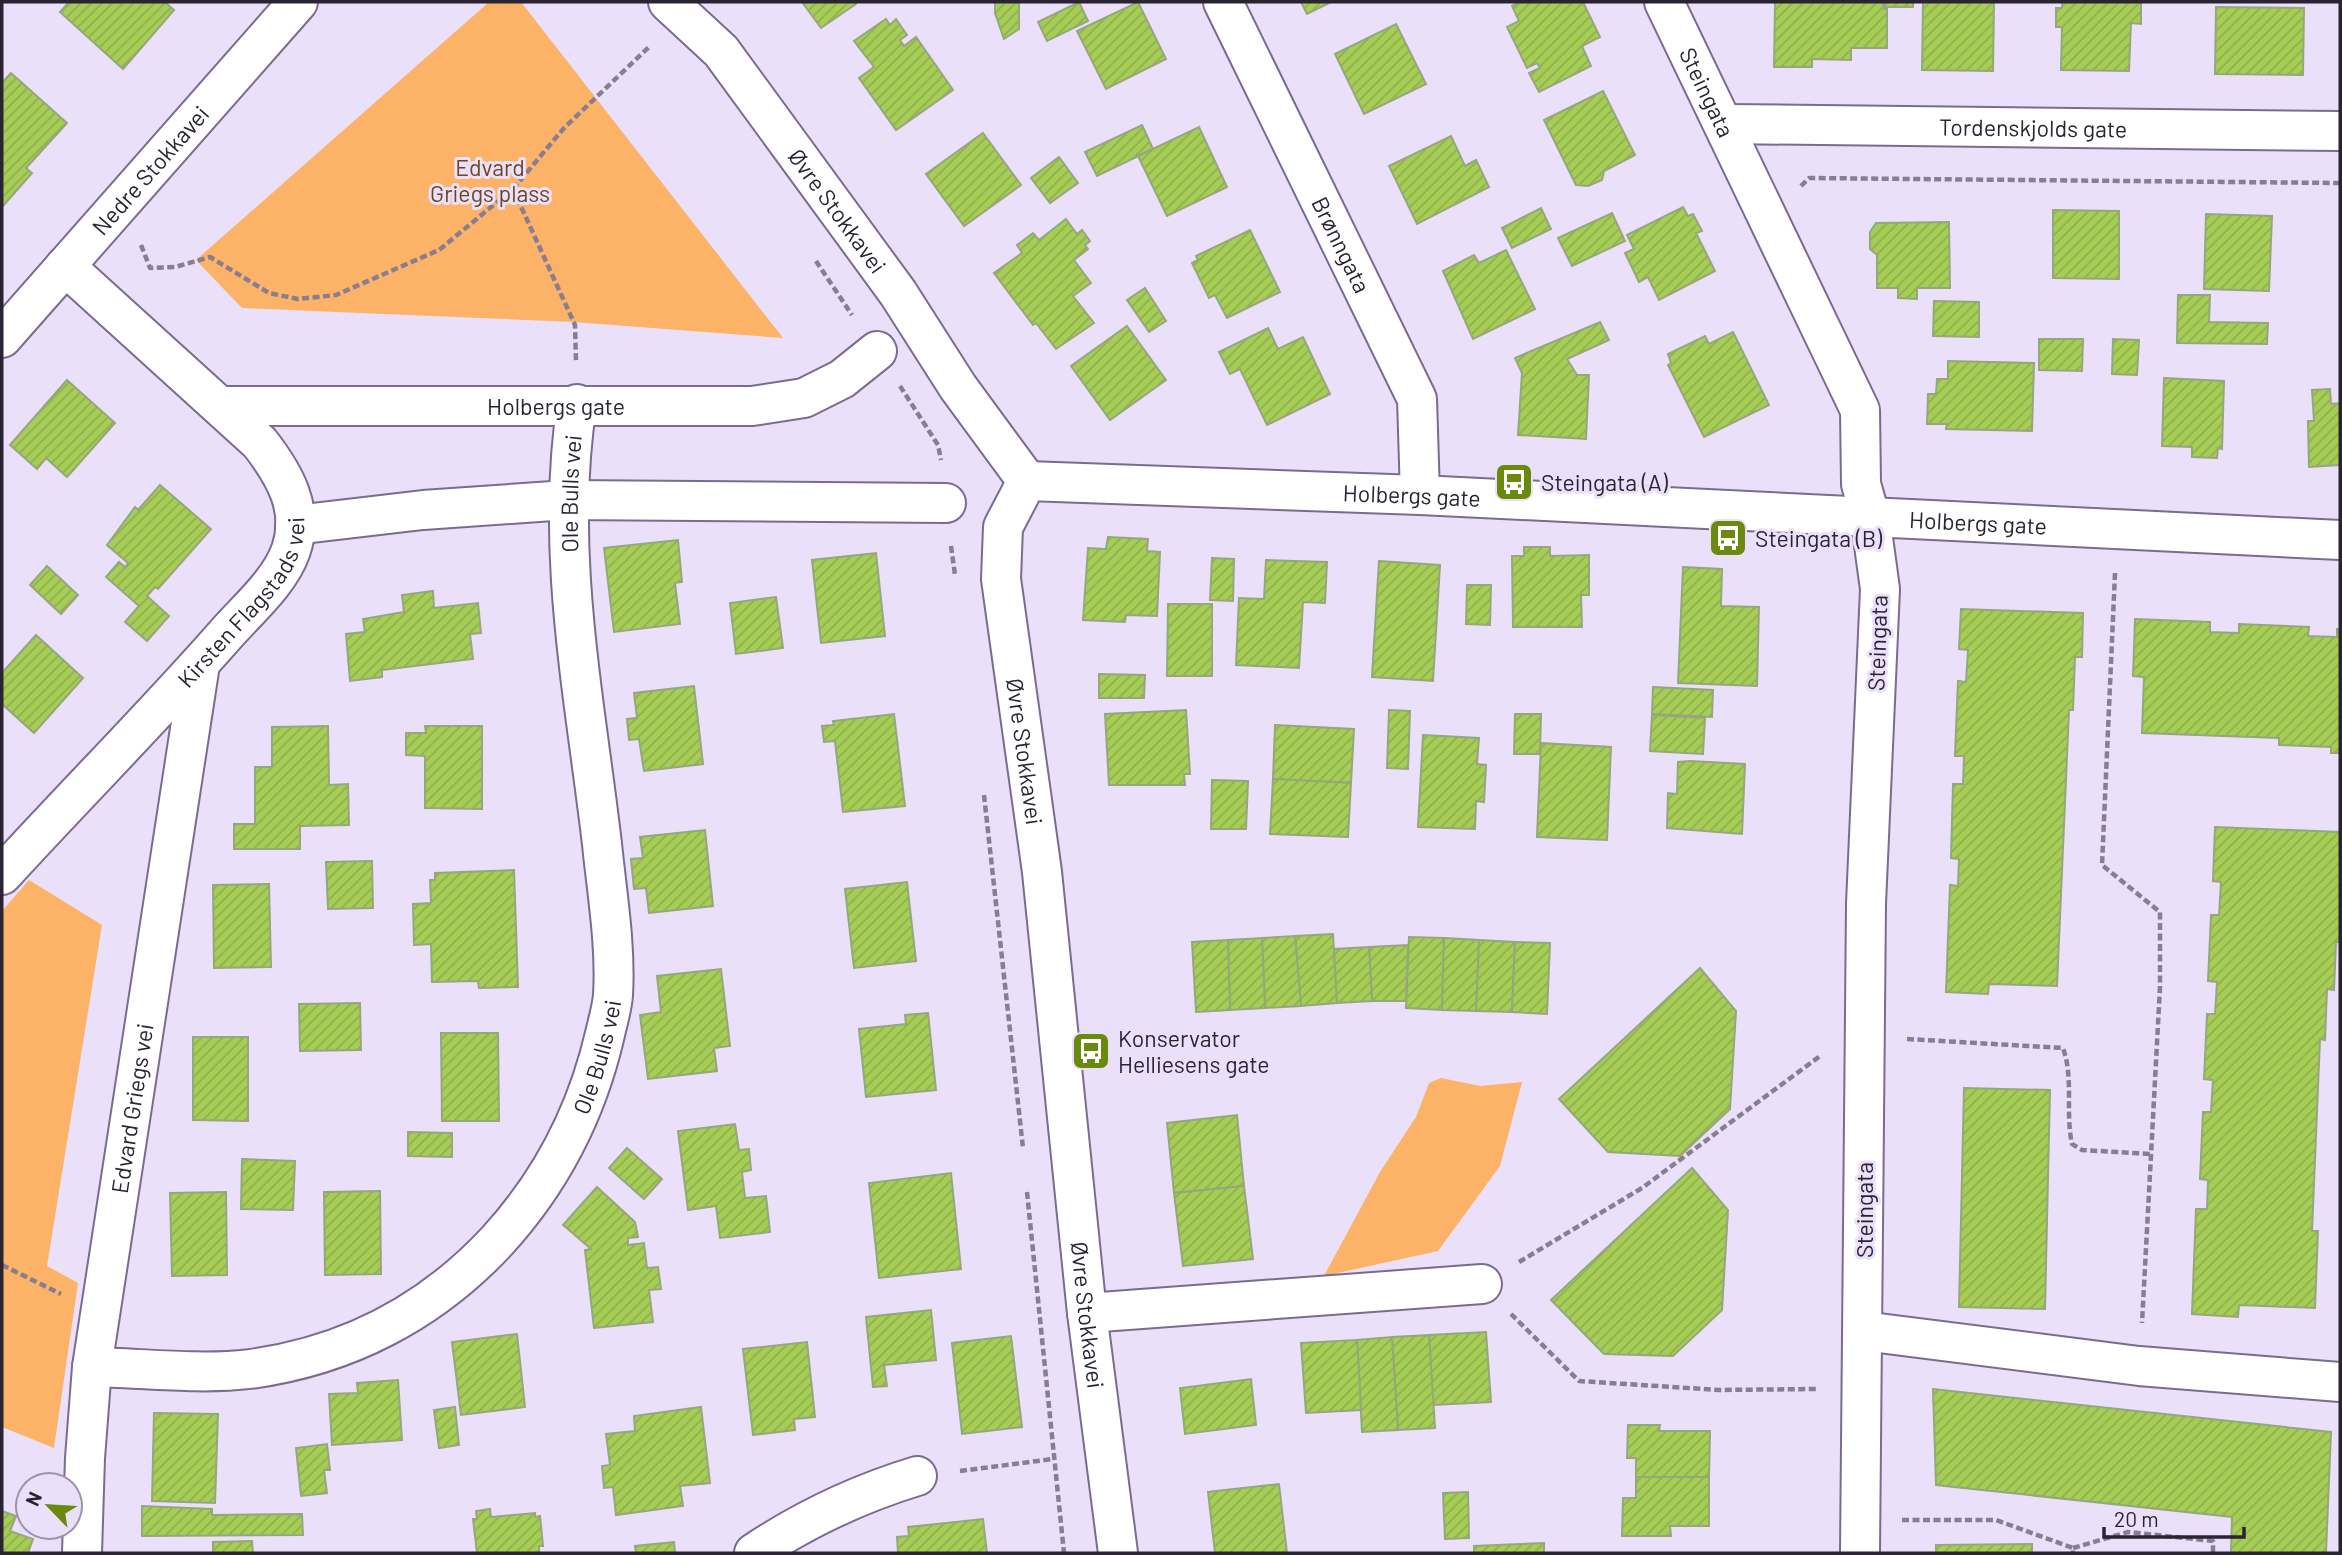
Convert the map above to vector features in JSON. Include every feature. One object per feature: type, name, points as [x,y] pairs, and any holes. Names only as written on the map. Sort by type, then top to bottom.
[{"type":"street","name":"Nedre Stokkavei","points":[[2,338],[298,2]]},
{"type":"street","name":"Øvre Stokkavei","points":[[668,2],[721,51],[898,293],[958,387],[1027,481],[1003,527],[1001,579],[1042,872],[1087,1313],[1118,1553]]},
{"type":"street","name":"Øvre Stokkavei","points":[[699,2],[721,51]]},
{"type":"street","name":"Brønngata","points":[[1223,2],[1417,399],[1420,495]]},
{"type":"street","name":"Steingata","points":[[1664,2],[1725,124],[1860,410],[1861,484],[1870,516],[1880,589],[1866,904],[1863,1331],[1860,1389],[1861,1537]]},
{"type":"street","name":"Tordenskjolds gate","points":[[1725,124],[2340,131]]},
{"type":"street","name":"Kirsten Flagstads vei","points":[[2,875],[200,664],[279,572],[291,549],[295,525],[293,500],[281,470],[260,443],[222,405],[154,350],[65,266]]},
{"type":"street","name":"Holbergs gate","points":[[222,405],[752,406],[804,398],[842,379],[877,351]]},
{"type":"street","name":"Ole Bulls vei","points":[[92,1367],[248,1369],[309,1357],[380,1332],[436,1298],[476,1263],[526,1209],[562,1154],[596,1075],[613,997],[611,931],[571,582],[567,500],[577,404]]},
{"type":"street","name":"Holbergs gate","points":[[1027,481],[1420,495],[2340,540]]},
{"type":"street","points":[[295,525],[423,510],[567,500],[946,503]]},
{"type":"street","name":"Edvard Griegs vei","points":[[82,1553],[92,1367],[200,664]]},
{"type":"street","points":[[1087,1313],[1482,1284]]},
{"type":"street","points":[[1863,1331],[2139,1366],[2340,1382]]},
{"type":"street","points":[[754,1553],[829,1508],[916,1476]]},
{"type":"path","points":[[139,240],[150,268],[175,267],[210,257],[269,293],[298,299],[335,295],[439,250],[513,188],[564,128],[659,38]]},
{"type":"path","points":[[1799,194],[1801,185],[1809,178],[2340,183]]},
{"type":"path","points":[[513,188],[575,326]]},
{"type":"path","points":[[815,259],[938,445],[955,582]]},
{"type":"path","points":[[2115,566],[2102,865],[2160,912],[2160,987],[2139,1366]]},
{"type":"path","points":[[982,783],[1024,1160]]},
{"type":"path","points":[[1860,1389],[1719,1390],[1579,1381],[1482,1284],[1653,1181],[1864,1030],[2063,1048],[2069,1065],[2067,1122],[2072,1144],[2082,1150],[2151,1154]]},
{"type":"path","points":[[1027,1187],[1064,1553]]},
{"type":"path","points":[[2,1265],[101,1309]]},
{"type":"path","points":[[916,1476],[1053,1459]]},
{"type":"path","points":[[1861,1537],[1996,1520],[2073,1550],[2128,1532],[2213,1541],[2213,1553]]},
{"type":"green space","name":"Edvard Griegs plass","points":[[489,2],[521,2],[783,338],[574,322],[242,308],[196,260]]},
{"type":"green space","points":[[29,880],[102,925],[47,1266],[78,1283],[54,1448],[2,1427],[2,911]]},
{"type":"green space","points":[[1441,1078],[1480,1086],[1522,1082],[1500,1166],[1438,1251],[1324,1276],[1380,1172],[1416,1117],[1429,1083]]},
{"type":"building","points":[[69,2],[165,2],[174,10],[123,69],[60,12]]},
{"type":"building","points":[[802,2],[855,2],[856,4],[821,28]]},
{"type":"building","points":[[995,2],[1019,2],[1019,29],[1004,39],[995,13]]},
{"type":"building","points":[[1079,2],[1088,21],[1047,41],[1038,22]]},
{"type":"building","points":[[1138,2],[1166,59],[1106,89],[1077,31]]},
{"type":"building","points":[[1301,2],[1331,2],[1307,14]]},
{"type":"building","points":[[1519,2],[1583,2],[1600,37],[1582,46],[1591,66],[1539,92],[1529,73],[1540,68],[1537,63],[1527,68],[1507,27],[1519,21],[1512,6]]},
{"type":"building","points":[[1775,2],[1883,2],[1883,9],[1887,9],[1887,48],[1851,48],[1851,60],[1812,59],[1812,67],[1774,67]]},
{"type":"building","points":[[1885,2],[1913,2],[1913,7],[1885,7]]},
{"type":"building","points":[[1923,2],[1994,2],[1993,71],[1922,70]]},
{"type":"building","points":[[2062,2],[2141,2],[2141,24],[2131,23],[2129,71],[2061,70],[2062,27],[2056,27],[2056,8],[2062,8]]},
{"type":"building","points":[[2216,7],[2304,8],[2303,75],[2215,74]]},
{"type":"building","points":[[886,19],[890,25],[896,19],[907,35],[900,40],[904,46],[916,37],[953,90],[896,130],[859,78],[874,67],[854,41]]},
{"type":"building","points":[[1396,24],[1426,84],[1364,114],[1335,54]]},
{"type":"building","points":[[11,73],[67,123],[26,168],[32,173],[2,207],[2,83]]},
{"type":"building","points":[[1603,91],[1635,155],[1604,171],[1602,180],[1588,186],[1576,185],[1544,120]]},
{"type":"building","points":[[1142,125],[1153,149],[1097,176],[1085,152]]},
{"type":"building","points":[[1199,127],[1227,187],[1167,216],[1138,156]]},
{"type":"building","points":[[983,133],[1021,185],[964,226],[926,174]]},
{"type":"building","points":[[1451,136],[1465,166],[1476,160],[1489,187],[1417,224],[1389,166]]},
{"type":"building","points":[[1059,157],[1078,183],[1050,203],[1031,178]]},
{"type":"building","points":[[1683,207],[1688,216],[1693,214],[1702,231],[1696,233],[1715,271],[1659,300],[1648,277],[1639,282],[1625,253],[1634,249],[1627,235]]},
{"type":"building","points":[[1541,208],[1551,229],[1512,248],[1502,228]]},
{"type":"building","points":[[2053,210],[2119,211],[2119,279],[2053,278]]},
{"type":"building","points":[[1612,213],[1625,241],[1572,266],[1558,238]]},
{"type":"building","points":[[2206,214],[2272,216],[2269,291],[2204,289]]},
{"type":"building","points":[[1066,219],[1077,234],[1082,230],[1090,241],[1085,245],[1088,249],[1074,260],[1091,283],[1073,296],[1094,323],[1056,349],[1036,323],[1033,325],[994,273],[1022,253],[1017,245],[1033,233],[1039,240]]},
{"type":"building","points":[[1949,222],[1950,288],[1917,288],[1917,299],[1898,298],[1898,288],[1877,288],[1877,255],[1870,249],[1870,232],[1876,223]]},
{"type":"building","points":[[1250,230],[1280,292],[1227,318],[1215,295],[1209,298],[1192,263],[1198,260],[1196,256]]},
{"type":"building","points":[[1506,250],[1535,309],[1473,339],[1443,271],[1474,255],[1479,263]]},
{"type":"building","points":[[1145,288],[1166,321],[1149,332],[1127,300]]},
{"type":"building","points":[[2178,295],[2210,295],[2209,322],[2268,323],[2267,344],[2177,343]]},
{"type":"building","points":[[1934,301],[1979,302],[1979,337],[1933,336]]},
{"type":"building","points":[[1600,322],[1609,340],[1567,359],[1577,375],[1589,375],[1586,439],[1518,435],[1522,373],[1515,358]]},
{"type":"building","points":[[1127,326],[1166,380],[1110,420],[1071,366]]},
{"type":"building","points":[[1268,328],[1278,349],[1303,337],[1330,394],[1267,425],[1240,369],[1230,374],[1219,352]]},
{"type":"building","points":[[1733,332],[1769,405],[1704,437],[1668,365],[1671,363],[1668,354],[1705,336],[1709,344]]},
{"type":"building","points":[[2039,339],[2083,339],[2082,371],[2039,370]]},
{"type":"building","points":[[2113,339],[2139,340],[2137,375],[2112,374]]},
{"type":"building","points":[[1948,361],[2034,363],[2032,431],[1946,429],[1947,424],[1927,424],[1928,394],[1936,394],[1937,379],[1948,379]]},
{"type":"building","points":[[2164,378],[2224,381],[2222,449],[2218,448],[2217,458],[2192,457],[2192,447],[2162,446]]},
{"type":"building","points":[[67,380],[115,423],[67,477],[46,458],[37,469],[10,445]]},
{"type":"building","points":[[2330,389],[2331,404],[2340,403],[2340,465],[2309,467],[2308,421],[2314,421],[2312,390]]},
{"type":"building","points":[[160,485],[211,529],[158,589],[155,587],[147,596],[169,616],[147,641],[125,622],[139,606],[106,577],[119,562],[125,567],[128,563],[107,545],[135,507],[138,510]]},
{"type":"building","points":[[1108,537],[1148,539],[1147,551],[1160,552],[1157,616],[1126,615],[1125,622],[1083,620],[1088,548],[1106,549]]},
{"type":"building","points":[[678,540],[682,582],[675,583],[680,624],[614,632],[604,548]]},
{"type":"building","points":[[1524,547],[1550,547],[1550,556],[1589,555],[1589,595],[1581,595],[1582,627],[1513,627],[1512,556],[1524,556]]},
{"type":"building","points":[[876,553],[885,636],[821,643],[812,560]]},
{"type":"building","points":[[1212,558],[1234,559],[1233,601],[1210,600]]},
{"type":"building","points":[[1266,560],[1327,562],[1325,603],[1303,602],[1299,668],[1236,665],[1239,598],[1264,599]]},
{"type":"building","points":[[1379,561],[1440,565],[1433,681],[1372,677]]},
{"type":"building","points":[[47,566],[78,595],[61,614],[30,585]]},
{"type":"building","points":[[1683,567],[1722,569],[1721,606],[1759,607],[1757,686],[1678,683]]},
{"type":"building","points":[[1467,585],[1491,585],[1490,625],[1466,624]]},
{"type":"building","points":[[433,591],[434,608],[478,603],[481,633],[470,634],[473,659],[382,670],[382,677],[350,681],[346,634],[365,632],[363,619],[404,612],[402,595]]},
{"type":"building","points":[[776,597],[783,648],[736,654],[730,603]]},
{"type":"building","points":[[1168,604],[1212,604],[1212,676],[1167,676]]},
{"type":"building","points":[[1961,609],[2083,613],[2082,657],[2075,657],[2073,710],[2069,710],[2057,986],[1989,984],[1988,994],[1946,992],[1950,885],[1958,886],[1959,859],[1951,858],[1953,784],[1963,784],[1964,756],[1955,756],[1958,681],[1966,682],[1968,650],[1959,649]]},
{"type":"building","points":[[2135,619],[2210,622],[2210,632],[2239,633],[2239,624],[2309,627],[2308,636],[2337,637],[2337,629],[2340,629],[2340,753],[2331,753],[2331,747],[2279,745],[2279,738],[2142,733],[2144,677],[2133,676]]},
{"type":"building","points":[[36,635],[83,678],[34,733],[2,704],[2,673]]},
{"type":"building","points":[[1099,674],[1145,675],[1144,698],[1099,698]]},
{"type":"building","points":[[694,686],[703,764],[644,771],[639,739],[629,740],[627,719],[637,718],[634,693]]},
{"type":"building","points":[[1653,687],[1713,690],[1712,717],[1652,714]]},
{"type":"building","points":[[1186,710],[1190,774],[1184,774],[1185,785],[1109,785],[1105,714]]},
{"type":"building","points":[[1389,710],[1410,711],[1408,769],[1387,768]]},
{"type":"building","points":[[894,714],[905,806],[843,812],[835,741],[824,742],[822,726],[834,725],[833,721]]},
{"type":"building","points":[[1515,714],[1541,714],[1540,754],[1514,754]]},
{"type":"building","points":[[1652,715],[1705,718],[1703,754],[1650,751]]},
{"type":"building","points":[[1275,725],[1354,729],[1351,783],[1273,779]]},
{"type":"building","points":[[328,726],[329,785],[348,784],[349,825],[300,826],[300,849],[234,849],[234,824],[255,824],[255,767],[272,767],[272,727]]},
{"type":"building","points":[[425,726],[482,726],[482,809],[425,808],[425,756],[406,755],[406,733],[426,733]]},
{"type":"building","points":[[1423,735],[1479,738],[1477,764],[1486,765],[1484,802],[1476,801],[1475,829],[1418,827]]},
{"type":"building","points":[[1541,743],[1611,747],[1607,840],[1537,837]]},
{"type":"building","points":[[1678,762],[1745,764],[1742,834],[1667,828],[1668,793],[1677,794]]},
{"type":"building","points":[[1273,779],[1351,783],[1348,837],[1270,834]]},
{"type":"building","points":[[1212,780],[1248,781],[1246,829],[1211,829]]},
{"type":"building","points":[[2215,827],[2340,832],[2340,942],[2336,942],[2334,990],[2327,989],[2325,1040],[2320,1039],[2312,1231],[2318,1231],[2315,1308],[2239,1305],[2238,1317],[2192,1314],[2196,1209],[2207,1209],[2208,1180],[2200,1179],[2203,1112],[2211,1112],[2213,1080],[2204,1079],[2207,1014],[2215,1014],[2217,982],[2208,981],[2211,915],[2219,915],[2221,882],[2213,881]]},
{"type":"building","points":[[705,830],[713,906],[649,913],[646,888],[634,889],[631,859],[643,858],[640,837]]},
{"type":"building","points":[[372,861],[373,908],[328,909],[326,862]]},
{"type":"building","points":[[514,870],[518,987],[479,988],[478,981],[432,982],[431,944],[414,945],[413,904],[431,903],[430,880],[435,880],[435,873]]},
{"type":"building","points":[[907,882],[916,961],[854,968],[845,889]]},
{"type":"building","points":[[269,884],[271,967],[214,968],[213,885]]},
{"type":"building","points":[[1333,934],[1337,1003],[1301,1006],[1295,936]]},
{"type":"building","points":[[1295,936],[1301,1006],[1265,1008],[1262,938]]},
{"type":"building","points":[[1409,937],[1444,938],[1442,1010],[1406,1008]]},
{"type":"building","points":[[1262,938],[1265,1008],[1230,1010],[1228,940]]},
{"type":"building","points":[[1444,938],[1479,940],[1476,1011],[1442,1010]]},
{"type":"building","points":[[1228,940],[1230,1010],[1196,1012],[1192,942]]},
{"type":"building","points":[[1479,940],[1515,942],[1512,1012],[1476,1011]]},
{"type":"building","points":[[1515,942],[1550,943],[1547,1014],[1512,1012]]},
{"type":"building","points":[[1408,945],[1406,1001],[1372,1001],[1369,947]]},
{"type":"building","points":[[1369,947],[1372,1001],[1337,1003],[1334,949]]},
{"type":"building","points":[[1700,968],[1736,1011],[1730,1109],[1680,1156],[1608,1152],[1559,1099]]},
{"type":"building","points":[[721,969],[730,1046],[714,1048],[717,1071],[648,1079],[640,1015],[661,1012],[657,976]]},
{"type":"building","points":[[360,1003],[361,1050],[300,1051],[299,1004]]},
{"type":"building","points":[[928,1013],[936,1090],[866,1097],[859,1029],[906,1024],[905,1015]]},
{"type":"building","points":[[441,1033],[498,1033],[499,1121],[442,1121]]},
{"type":"building","points":[[193,1037],[248,1037],[248,1121],[193,1120]]},
{"type":"building","points":[[1964,1088],[2050,1090],[2045,1309],[1959,1307]]},
{"type":"building","points":[[1237,1115],[1244,1186],[1174,1193],[1167,1123]]},
{"type":"building","points":[[735,1124],[739,1150],[749,1149],[751,1170],[742,1172],[745,1198],[766,1196],[770,1232],[720,1238],[716,1206],[688,1210],[678,1131]]},
{"type":"building","points":[[408,1132],[452,1133],[452,1157],[408,1156]]},
{"type":"building","points":[[627,1148],[662,1179],[644,1199],[609,1168]]},
{"type":"building","points":[[242,1159],[295,1161],[293,1210],[241,1209]]},
{"type":"building","points":[[1692,1168],[1728,1210],[1722,1310],[1673,1356],[1604,1354],[1551,1300]]},
{"type":"building","points":[[951,1173],[961,1269],[879,1278],[869,1183]]},
{"type":"building","points":[[1244,1186],[1253,1259],[1183,1266],[1174,1193]]},
{"type":"building","points":[[597,1187],[635,1222],[638,1237],[628,1238],[628,1245],[644,1243],[647,1268],[658,1267],[661,1289],[649,1290],[653,1322],[594,1328],[585,1250],[591,1249],[563,1225]]},
{"type":"building","points":[[380,1191],[381,1274],[325,1275],[324,1192]]},
{"type":"building","points":[[226,1192],[227,1275],[172,1276],[170,1193]]},
{"type":"building","points":[[931,1310],[936,1360],[884,1365],[887,1386],[873,1387],[866,1317]]},
{"type":"building","points":[[1486,1332],[1491,1402],[1433,1405],[1429,1335]]},
{"type":"building","points":[[517,1334],[525,1407],[461,1415],[452,1342]]},
{"type":"building","points":[[1429,1335],[1435,1428],[1398,1430],[1392,1337]]},
{"type":"building","points":[[1011,1336],[1022,1427],[962,1434],[952,1343]]},
{"type":"building","points":[[1392,1337],[1398,1430],[1362,1432],[1357,1340]]},
{"type":"building","points":[[1357,1340],[1361,1410],[1306,1413],[1301,1343]]},
{"type":"building","points":[[807,1342],[815,1417],[794,1419],[795,1430],[753,1435],[743,1349]]},
{"type":"building","points":[[1251,1379],[1256,1425],[1185,1434],[1180,1388]]},
{"type":"building","points":[[398,1380],[402,1440],[332,1445],[329,1394],[358,1393],[357,1383]]},
{"type":"building","points":[[1933,1389],[2331,1432],[2326,1553],[2231,1553],[2232,1517],[1936,1485]]},
{"type":"building","points":[[455,1407],[459,1445],[439,1448],[434,1410]]},
{"type":"building","points":[[701,1407],[710,1483],[680,1486],[683,1506],[616,1515],[613,1487],[604,1488],[602,1466],[610,1465],[606,1434],[635,1431],[634,1416]]},
{"type":"building","points":[[154,1413],[218,1414],[215,1503],[152,1501]]},
{"type":"building","points":[[1628,1425],[1660,1425],[1659,1431],[1710,1431],[1709,1477],[1636,1477],[1636,1458],[1627,1458]]},
{"type":"building","points":[[327,1444],[330,1470],[324,1470],[327,1493],[301,1496],[296,1448]]},
{"type":"building","points":[[1636,1477],[1709,1477],[1709,1526],[1670,1526],[1671,1536],[1622,1536],[1623,1498],[1636,1498]]},
{"type":"building","points":[[1279,1484],[1287,1553],[1215,1553],[1208,1492]]},
{"type":"building","points":[[1468,1492],[1469,1538],[1445,1539],[1443,1493]]},
{"type":"building","points":[[142,1506],[212,1509],[212,1515],[302,1514],[303,1535],[142,1536]]},
{"type":"building","points":[[490,1509],[491,1517],[535,1513],[535,1517],[540,1516],[543,1546],[539,1546],[539,1553],[477,1553],[473,1519],[477,1519],[476,1511]]},
{"type":"building","points":[[2,1511],[14,1515],[10,1531],[14,1532],[14,1541],[32,1541],[28,1553],[2,1553]]},
{"type":"building","points":[[983,1519],[987,1553],[898,1553],[897,1537],[909,1536],[908,1527]]},
{"type":"building","points":[[252,1541],[253,1553],[213,1553],[213,1542]]},
{"type":"building","points":[[674,1542],[675,1553],[636,1553],[635,1546]]},
{"type":"building","points":[[1544,1543],[1544,1553],[1474,1553],[1474,1546]]},
{"type":"building","points":[[2032,1544],[2032,1553],[1936,1553],[1936,1545]]},
{"type":"place","name":"Steingata (A)","points":[[1514,482]]},
{"type":"place","name":"Steingata (B)","points":[[1728,538]]},
{"type":"place","name":"Konservator Helliesens gate","points":[[1091,1051]]}]
